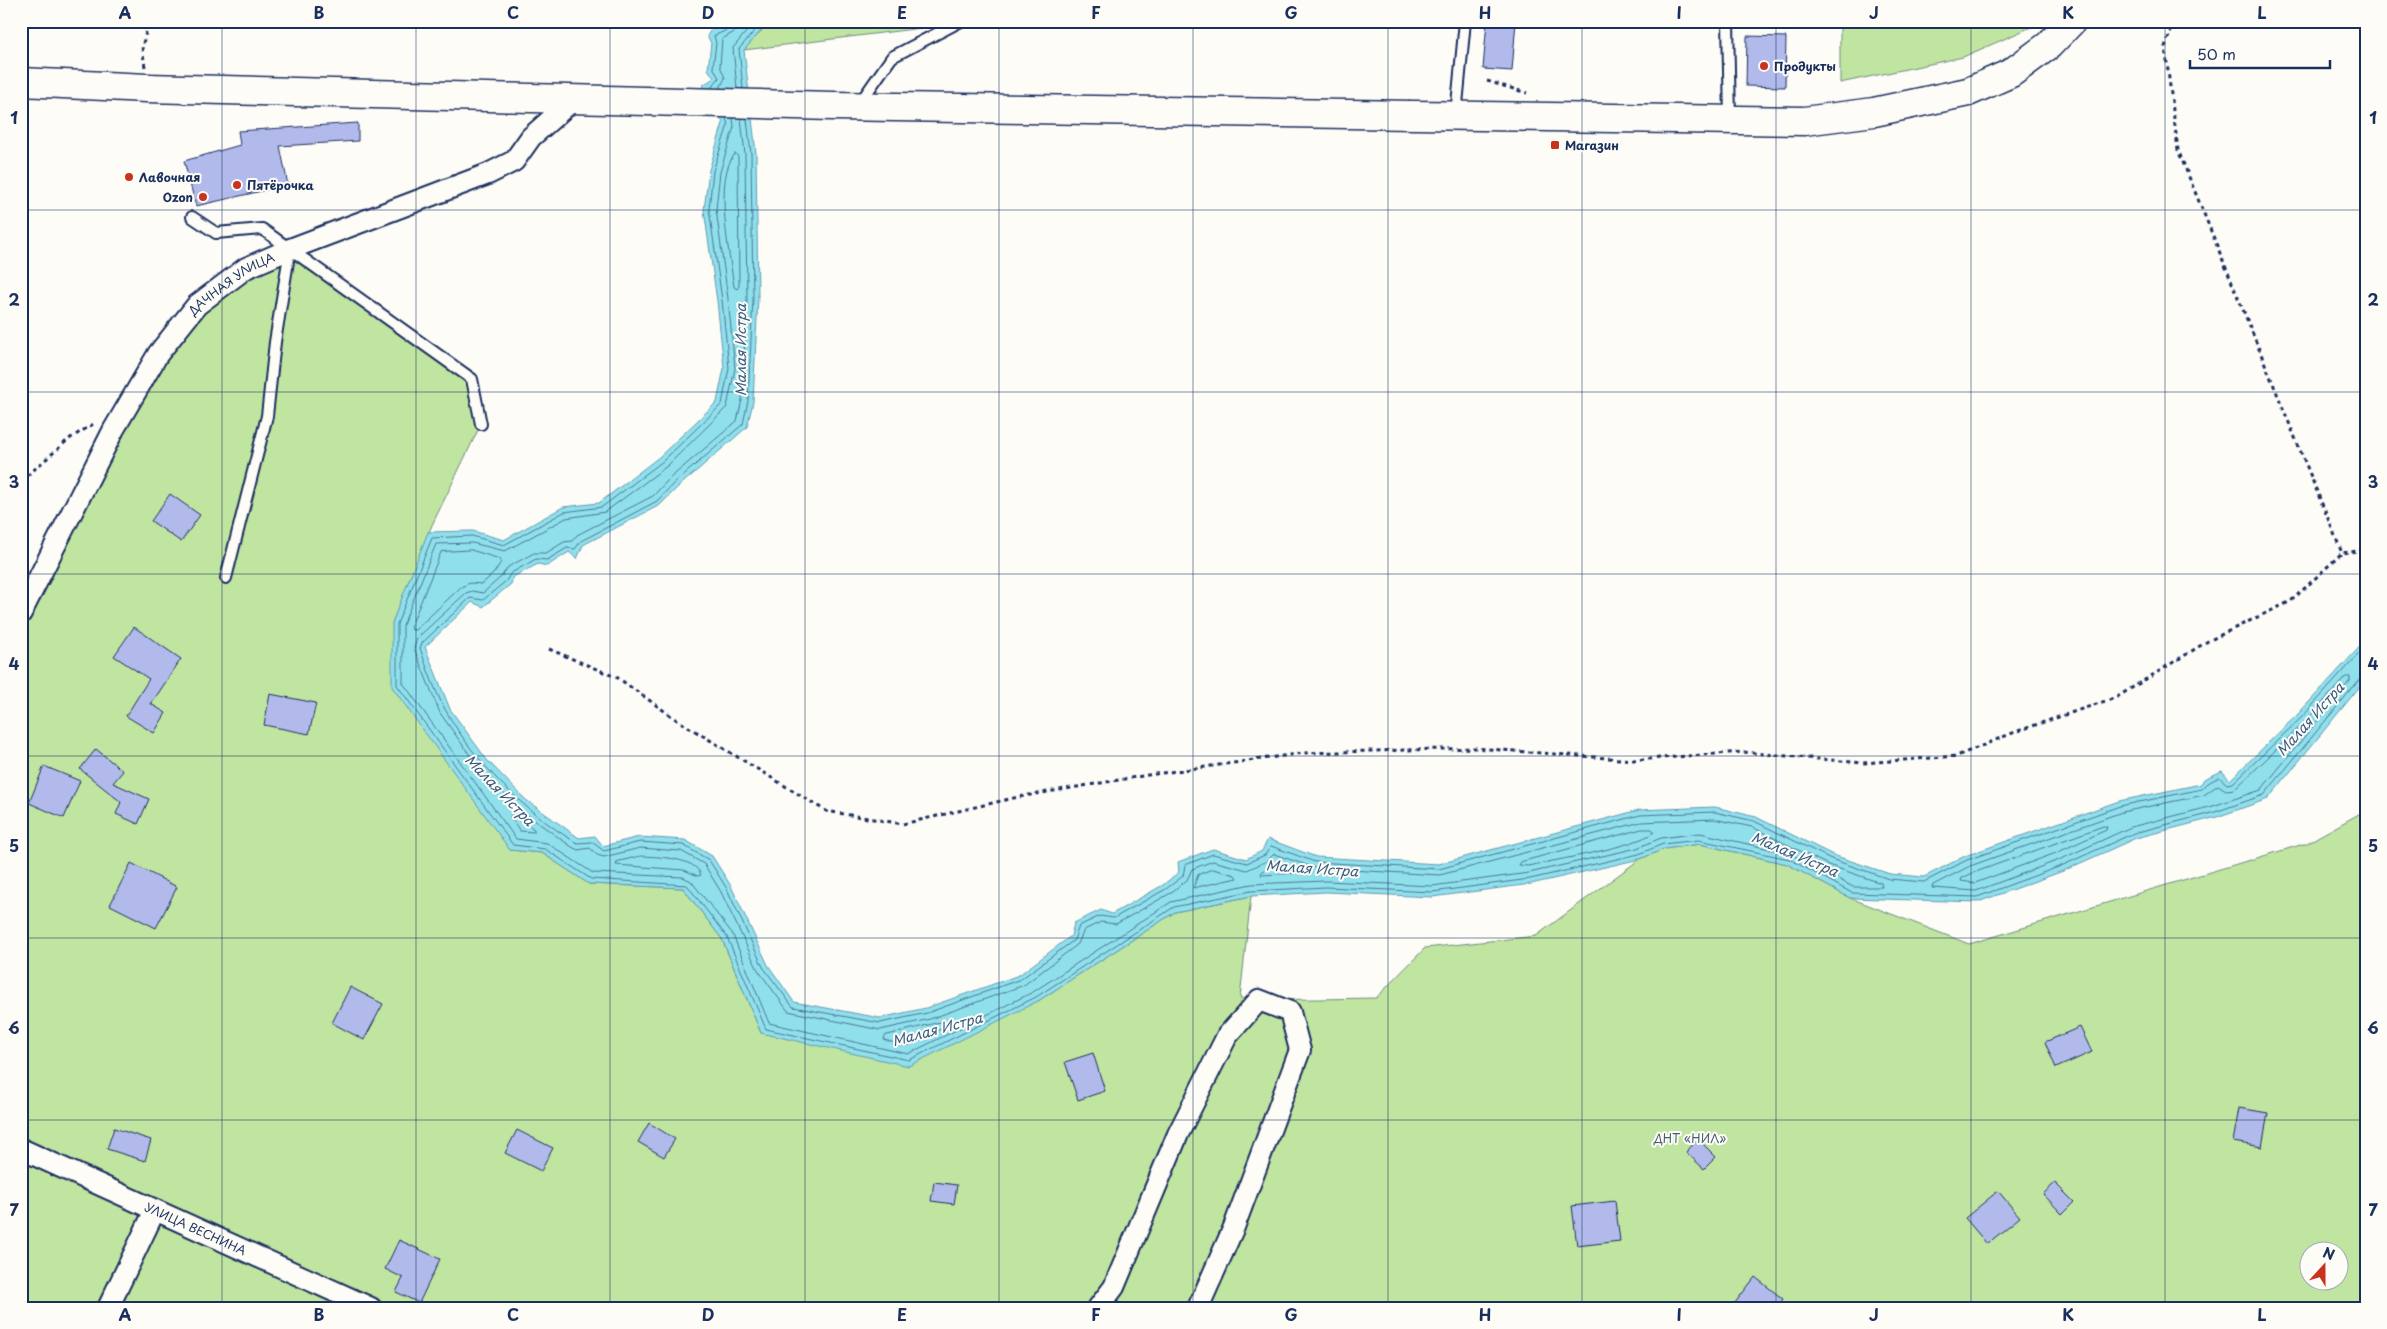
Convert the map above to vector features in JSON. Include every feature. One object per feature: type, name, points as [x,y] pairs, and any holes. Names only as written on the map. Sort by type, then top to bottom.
[{"type":"main road","points":[[21,82],[147,88],[846,106],[1804,120],[1874,112],[1968,92],[2011,73],[2050,46],[2072,21]]},
{"type":"street","name":"ДАЧНАЯ УЛИЦА","points":[[21,613],[114,429],[158,354],[197,305],[246,268],[290,249],[488,174],[514,161],[531,137],[573,100]]},
{"type":"street","points":[[1098,1308],[1114,1287],[1178,1134],[1227,1036],[1259,1000],[1290,1012],[1300,1050],[1234,1227],[1198,1308]]},
{"type":"street","name":"УЛИЦА ВЕСНИНА","points":[[21,1149],[371,1308]]},
{"type":"street","points":[[108,1308],[156,1210]]},
{"type":"lane","points":[[846,106],[892,57],[961,21]]},
{"type":"lane","points":[[1456,116],[1465,21]]},
{"type":"lane","points":[[1728,21],[1730,120]]},
{"type":"lane","points":[[192,217],[216,233],[262,229],[472,379],[482,424]]},
{"type":"lane","points":[[226,578],[267,416],[275,342],[290,249]]},
{"type":"path","points":[[147,88],[142,47],[149,21]]},
{"type":"path","points":[[2174,21],[2165,47],[2178,150],[2342,552]]},
{"type":"path","points":[[21,481],[69,439],[96,422],[114,429]]},
{"type":"path","points":[[549,649],[618,678],[677,720],[826,811],[903,824],[1018,797],[1148,775],[1304,753],[1475,748],[1634,760],[1743,752],[1863,763],[1957,756],[2014,732],[2117,697],[2208,641],[2291,601],[2342,552],[2366,550]]},
{"type":"green space","points":[[770,21],[923,21],[922,28],[744,50]]},
{"type":"green space","points":[[1840,21],[2045,21],[1963,57],[1840,83]]},
{"type":"green space","name":"ДНТ «НИЛ»","points":[[290,249],[472,379],[481,424],[432,525],[392,623],[510,850],[542,853],[589,884],[683,888],[722,939],[761,1033],[1038,1001],[1175,912],[1251,896],[1240,998],[1259,1000],[1376,998],[1425,948],[1536,936],[1640,859],[1664,849],[1700,844],[1787,864],[1850,898],[1969,944],[2307,843],[2366,810],[2366,1308],[21,1308],[21,613],[114,429],[197,305]]},
{"type":"water","name":"Малая Истра","points":[[732,21],[770,21],[744,50],[756,153],[758,298],[753,402],[747,427],[660,505],[583,545],[577,559],[569,552],[547,566],[538,564],[513,577],[511,584],[483,607],[472,602],[425,647],[450,709],[487,760],[526,800],[579,838],[595,836],[603,846],[639,837],[685,840],[712,856],[731,886],[768,965],[794,1002],[880,1018],[926,1008],[1019,975],[1071,936],[1074,923],[1101,910],[1112,914],[1163,885],[1179,872],[1178,862],[1213,849],[1246,859],[1262,851],[1268,839],[1316,857],[1439,864],[1639,810],[1715,807],[1756,817],[1833,855],[1890,874],[1924,877],[1965,856],[2119,801],[2201,784],[2204,779],[2222,771],[2230,780],[2299,713],[2366,640],[2366,679],[2268,799],[2217,817],[2136,838],[2063,871],[1978,902],[1850,898],[1787,864],[1700,844],[1664,849],[1640,859],[1531,884],[1432,897],[1326,892],[1251,896],[1175,912],[1038,1001],[909,1066],[761,1033],[722,939],[683,888],[589,884],[542,853],[510,850],[392,687],[392,623],[428,532],[473,531],[504,540],[563,507],[599,503],[659,457],[717,402],[724,368],[704,210],[709,170],[723,123],[703,85],[714,78],[708,69],[711,43],[707,36],[710,31]]},
{"type":"building","points":[[1487,21],[1516,21],[1512,71],[1483,69]]},
{"type":"building","points":[[1747,36],[1786,37],[1785,87],[1746,86]]},
{"type":"building","points":[[358,123],[358,141],[280,146],[288,185],[196,206],[184,161],[240,145],[238,131]]},
{"type":"building","points":[[170,494],[200,515],[181,542],[151,521]]},
{"type":"building","points":[[134,627],[181,659],[151,704],[166,713],[154,733],[126,716],[149,679],[114,656]]},
{"type":"building","points":[[270,694],[316,703],[309,734],[264,725]]},
{"type":"building","points":[[96,749],[123,771],[113,783],[149,799],[138,824],[116,814],[121,802],[80,769]]},
{"type":"building","points":[[44,766],[80,781],[64,818],[29,803]]},
{"type":"building","points":[[131,863],[177,887],[156,928],[110,905]]},
{"type":"building","points":[[350,987],[383,1004],[364,1040],[332,1023]]},
{"type":"building","points":[[2080,1027],[2092,1052],[2056,1068],[2045,1042]]},
{"type":"building","points":[[1093,1053],[1105,1091],[1078,1100],[1065,1062]]},
{"type":"building","points":[[2239,1108],[2268,1113],[2262,1147],[2233,1142]]},
{"type":"building","points":[[649,1123],[675,1139],[664,1157],[638,1142]]},
{"type":"building","points":[[114,1128],[151,1140],[145,1161],[107,1149]]},
{"type":"building","points":[[517,1130],[553,1148],[541,1171],[505,1153]]},
{"type":"building","points":[[1698,1139],[1716,1157],[1704,1169],[1686,1152]]},
{"type":"building","points":[[934,1182],[957,1185],[954,1204],[931,1201]]},
{"type":"building","points":[[2055,1183],[2074,1202],[2062,1214],[2043,1194]]},
{"type":"building","points":[[1998,1191],[2020,1217],[1987,1244],[1965,1218]]},
{"type":"building","points":[[1615,1201],[1620,1241],[1577,1246],[1572,1206]]},
{"type":"building","points":[[399,1240],[440,1259],[419,1303],[396,1292],[403,1278],[385,1269]]},
{"type":"building","points":[[1755,1277],[1783,1299],[1777,1308],[1731,1308]]},
{"type":"place","name":"Продукты","points":[[1764,66]]},
{"type":"place","name":"Магазин","points":[[1555,145]]},
{"type":"place","name":"Лавочная","points":[[129,177]]},
{"type":"place","name":"Пятёрочка","points":[[237,185]]},
{"type":"place","name":"Ozon","points":[[203,197]]}]
